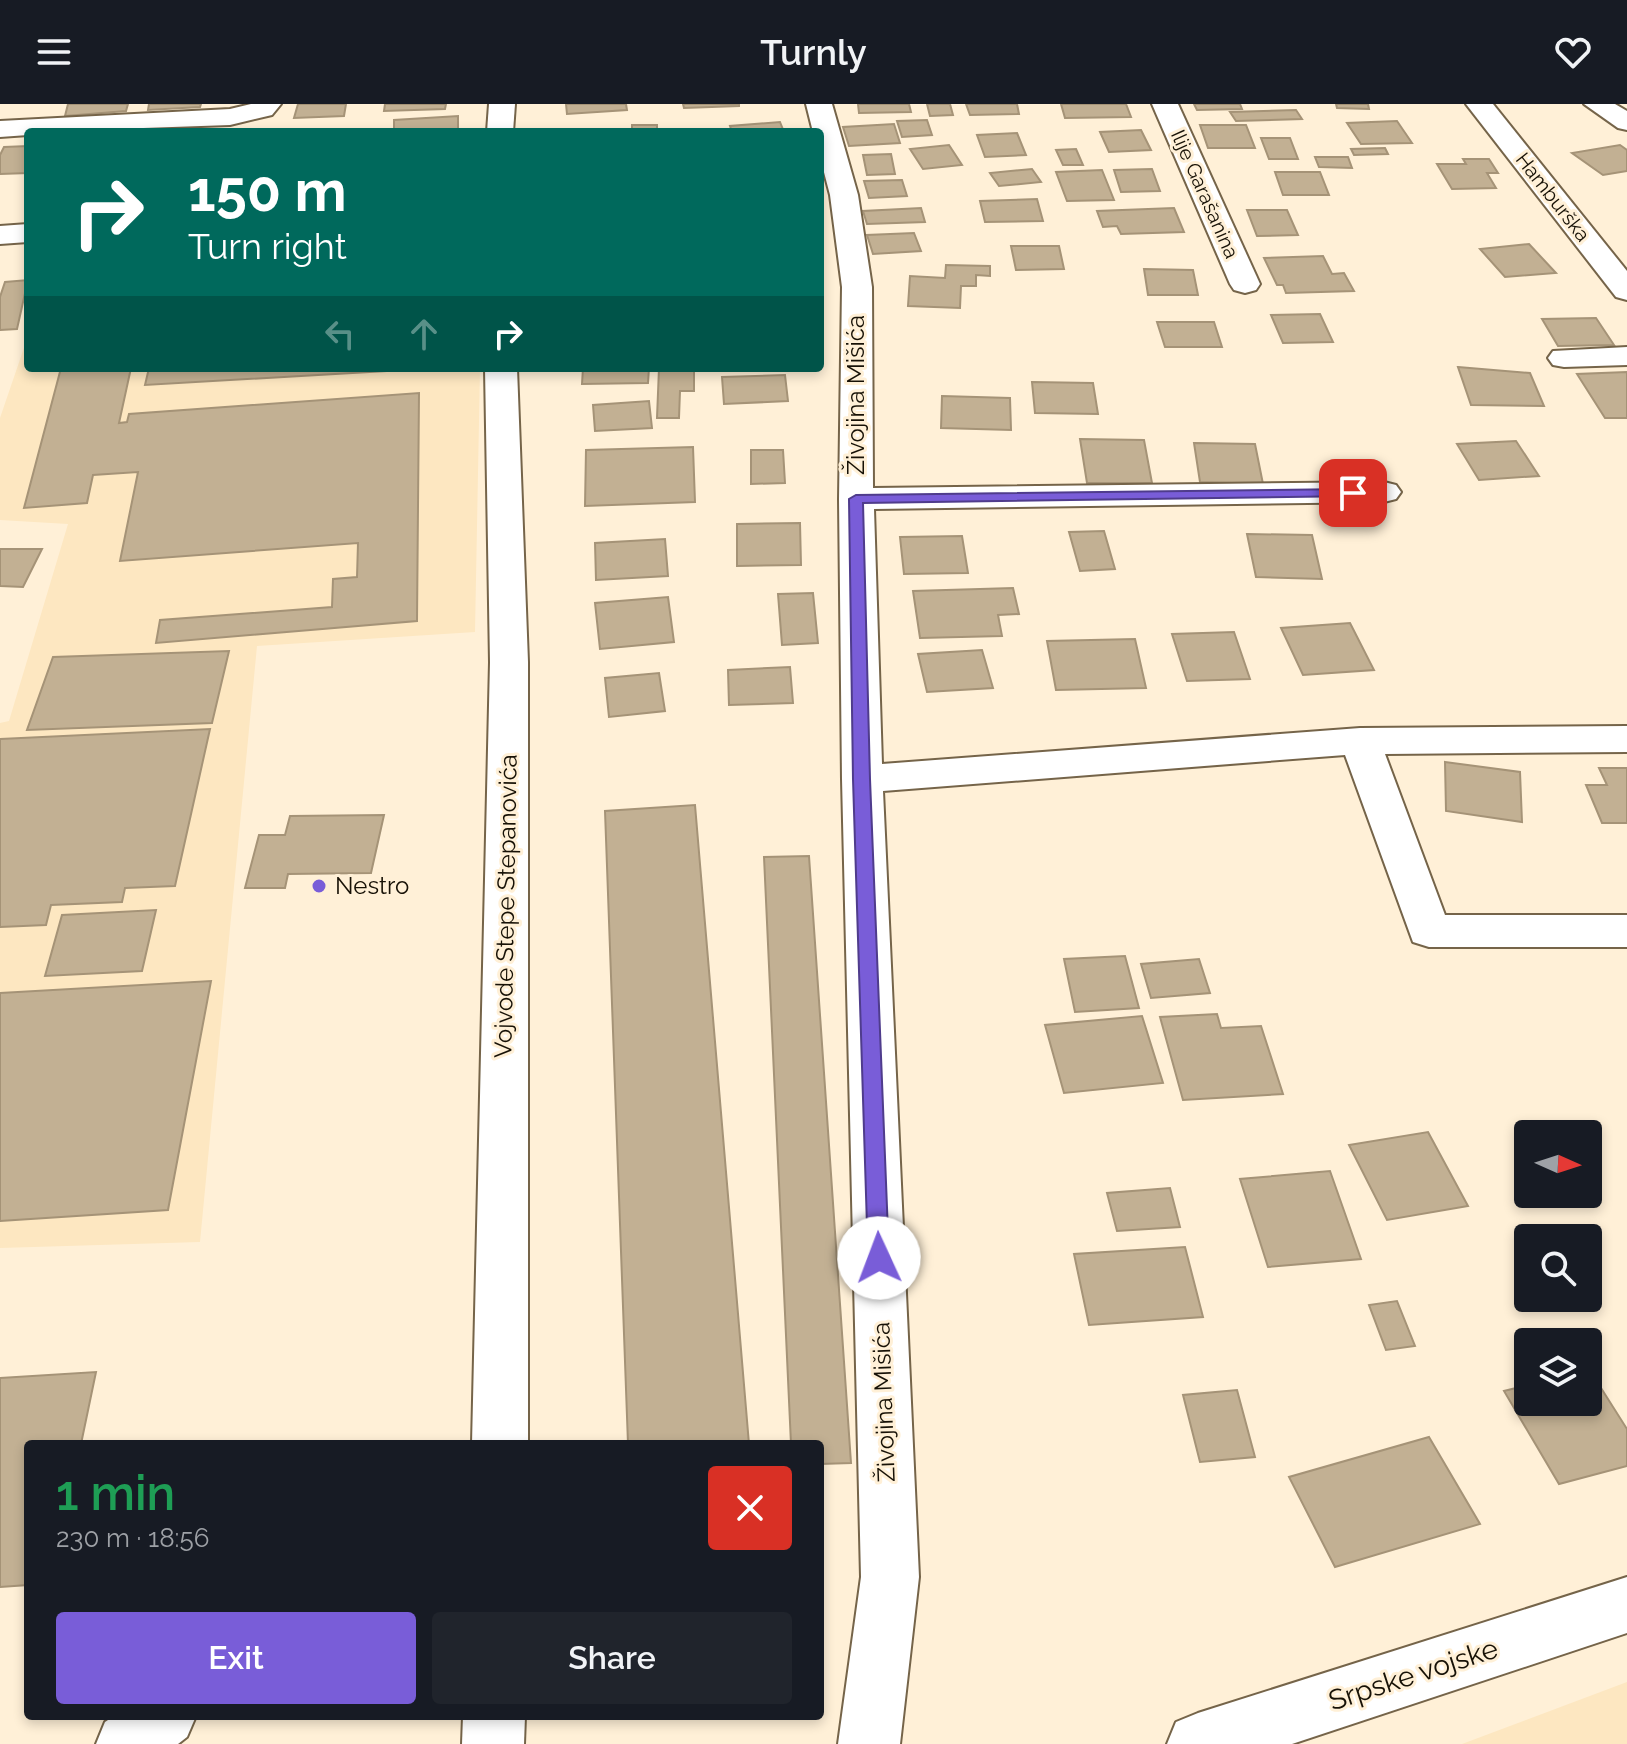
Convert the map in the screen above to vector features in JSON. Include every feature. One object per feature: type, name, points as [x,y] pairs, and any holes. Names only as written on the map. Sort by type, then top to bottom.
[{"type":"street","points":[[0,129],[230,117],[263,109],[268,104]]},
{"type":"street","points":[[500,128],[502,104]]},
{"type":"street","name":"Živojina Mišića","points":[[819,104],[844,195],[857,287],[856,499],[862,779],[890,1577],[869,1744]]},
{"type":"street","name":"Ilije Garašanina","points":[[1165,104],[1245,284]]},
{"type":"street","name":"Hamburška","points":[[1479,104],[1627,291]]},
{"type":"street","points":[[1597,104],[1627,122]]},
{"type":"street","points":[[0,235],[24,233]]},
{"type":"street","points":[[1564,358],[1627,356]]},
{"type":"street","name":"Vojvode Stepe Stepanovića","points":[[500,1440],[509,662],[501,372]]},
{"type":"street","points":[[856,499],[1384,492]]},
{"type":"street","points":[[862,779],[1360,741],[1627,739]]},
{"type":"street","points":[[1360,741],[1429,931],[1627,931]]},
{"type":"street","name":"Srpske vojske","points":[[1198,1744],[1627,1605]]},
{"type":"street","points":[[127,1744],[160,1720]]},
{"type":"street","points":[[493,1744],[494,1720]]},
{"type":"shaded area","points":[[24,348],[24,372],[480,372],[475,632],[257,646],[200,1242],[0,1248],[0,723],[9,721],[68,524],[0,520],[0,418]]},
{"type":"shaded area","points":[[1627,1682],[1627,1744],[1462,1744]]},
{"type":"building","points":[[68,104],[128,104],[126,111],[65,116]]},
{"type":"building","points":[[149,104],[201,104],[200,107],[148,110]]},
{"type":"building","points":[[298,104],[346,104],[344,116],[294,118]]},
{"type":"building","points":[[385,104],[446,104],[445,109],[384,111]]},
{"type":"building","points":[[566,104],[626,104],[627,110],[567,114]]},
{"type":"building","points":[[683,104],[739,104],[739,106],[684,108]]},
{"type":"building","points":[[858,104],[909,104],[911,112],[859,113]]},
{"type":"building","points":[[927,104],[950,104],[953,115],[930,116]]},
{"type":"building","points":[[966,104],[1017,104],[1019,114],[970,115]]},
{"type":"building","points":[[1061,104],[1126,104],[1131,117],[1065,118]]},
{"type":"building","points":[[1194,104],[1240,104],[1242,109],[1197,110]]},
{"type":"building","points":[[1336,104],[1368,104],[1369,109],[1337,108]]},
{"type":"building","points":[[1296,110],[1302,119],[1236,121],[1230,112]]},
{"type":"building","points":[[458,116],[458,128],[394,128],[394,120]]},
{"type":"building","points":[[927,120],[932,135],[902,137],[897,121]]},
{"type":"building","points":[[1397,121],[1412,143],[1361,144],[1347,123]]},
{"type":"building","points":[[780,122],[782,128],[731,128]]},
{"type":"building","points":[[894,124],[900,143],[849,146],[843,127]]},
{"type":"building","points":[[632,125],[657,125],[657,128],[632,128]]},
{"type":"building","points":[[1200,125],[1246,125],[1255,148],[1208,148]]},
{"type":"building","points":[[1141,130],[1151,150],[1109,152],[1100,132]]},
{"type":"building","points":[[1017,133],[1026,155],[985,157],[977,135]]},
{"type":"building","points":[[1261,138],[1290,138],[1298,159],[1269,159]]},
{"type":"building","points":[[949,145],[962,165],[923,169],[910,149]]},
{"type":"building","points":[[1620,145],[1627,150],[1627,171],[1603,175],[1572,153]]},
{"type":"building","points":[[24,146],[24,173],[0,174],[0,155],[4,147]]},
{"type":"building","points":[[1385,148],[1388,154],[1354,155],[1351,149]]},
{"type":"building","points":[[1076,149],[1083,165],[1063,165],[1056,150]]},
{"type":"building","points":[[891,154],[895,174],[867,175],[863,155]]},
{"type":"building","points":[[1315,157],[1348,157],[1352,168],[1319,167]]},
{"type":"building","points":[[1463,159],[1489,159],[1498,173],[1487,173],[1496,188],[1452,189],[1437,164],[1466,164]]},
{"type":"building","points":[[1032,169],[1041,182],[999,186],[990,173]]},
{"type":"building","points":[[1152,169],[1160,191],[1121,192],[1114,170]]},
{"type":"building","points":[[1102,170],[1114,200],[1067,201],[1056,172]]},
{"type":"building","points":[[1275,172],[1320,172],[1329,195],[1283,195]]},
{"type":"building","points":[[902,180],[907,196],[869,198],[864,181]]},
{"type":"building","points":[[1037,199],[1043,221],[985,222],[980,201]]},
{"type":"building","points":[[921,208],[925,222],[867,224],[863,211]]},
{"type":"building","points":[[1174,208],[1184,232],[1121,234],[1117,226],[1103,227],[1097,211]]},
{"type":"building","points":[[1247,210],[1287,210],[1298,235],[1257,236]]},
{"type":"building","points":[[914,233],[921,251],[873,254],[867,235]]},
{"type":"building","points":[[1529,244],[1556,273],[1505,277],[1480,249]]},
{"type":"building","points":[[1011,246],[1059,246],[1064,269],[1016,270]]},
{"type":"building","points":[[1323,256],[1332,274],[1344,273],[1354,291],[1286,293],[1283,285],[1277,285],[1264,258]]},
{"type":"building","points":[[946,265],[990,266],[990,276],[976,275],[976,286],[961,286],[960,308],[908,306],[910,276],[945,278]]},
{"type":"building","points":[[1144,269],[1193,270],[1198,295],[1148,295]]},
{"type":"building","points":[[24,280],[24,298],[17,329],[0,330],[0,297],[5,282]]},
{"type":"building","points":[[1320,314],[1333,342],[1283,343],[1271,315]]},
{"type":"building","points":[[1596,318],[1614,345],[1558,346],[1542,319]]},
{"type":"building","points":[[1157,322],[1214,322],[1222,347],[1165,347]]},
{"type":"building","points":[[1458,367],[1530,373],[1544,406],[1471,405]]},
{"type":"building","points":[[60,372],[130,372],[119,423],[127,422],[129,414],[419,393],[417,621],[156,643],[160,620],[332,607],[333,579],[357,577],[358,543],[120,561],[138,472],[93,475],[87,503],[24,508]]},
{"type":"building","points":[[148,372],[369,372],[145,385]]},
{"type":"building","points":[[583,372],[649,372],[648,383],[582,384]]},
{"type":"building","points":[[659,372],[694,372],[694,391],[680,391],[679,418],[657,418]]},
{"type":"building","points":[[1627,372],[1627,418],[1605,418],[1577,374]]},
{"type":"building","points":[[785,375],[788,401],[724,404],[722,377]]},
{"type":"building","points":[[1032,382],[1093,383],[1098,414],[1035,413]]},
{"type":"building","points":[[942,396],[1010,398],[1011,430],[941,428]]},
{"type":"building","points":[[649,401],[652,428],[595,431],[593,405]]},
{"type":"building","points":[[1080,439],[1144,440],[1152,483],[1087,483]]},
{"type":"building","points":[[1516,441],[1539,476],[1479,480],[1457,444]]},
{"type":"building","points":[[1194,443],[1255,444],[1263,484],[1200,482]]},
{"type":"building","points":[[693,447],[695,502],[585,506],[586,450]]},
{"type":"building","points":[[751,450],[783,450],[785,483],[751,484]]},
{"type":"building","points":[[800,523],[801,565],[737,566],[737,524]]},
{"type":"building","points":[[1104,531],[1115,569],[1080,571],[1069,532]]},
{"type":"building","points":[[1247,534],[1312,535],[1322,579],[1256,577]]},
{"type":"building","points":[[962,536],[968,573],[904,574],[900,537]]},
{"type":"building","points":[[665,539],[668,576],[596,580],[595,543]]},
{"type":"building","points":[[0,549],[42,549],[23,587],[0,586]]},
{"type":"building","points":[[1013,588],[1019,614],[998,615],[1002,636],[920,638],[913,591]]},
{"type":"building","points":[[813,593],[818,643],[782,645],[778,594]]},
{"type":"building","points":[[668,597],[674,642],[600,649],[595,603]]},
{"type":"building","points":[[1350,623],[1374,670],[1303,675],[1281,628]]},
{"type":"building","points":[[1234,632],[1250,679],[1187,681],[1172,634]]},
{"type":"building","points":[[1135,639],[1146,688],[1056,690],[1047,641]]},
{"type":"building","points":[[982,650],[993,688],[927,692],[918,654]]},
{"type":"building","points":[[229,651],[212,723],[27,730],[53,657]]},
{"type":"building","points":[[790,667],[793,703],[729,705],[728,670]]},
{"type":"building","points":[[659,673],[665,711],[609,717],[605,678]]},
{"type":"building","points":[[210,729],[175,886],[125,888],[122,902],[51,905],[46,925],[0,927],[0,739]]},
{"type":"building","points":[[1445,762],[1520,772],[1522,822],[1446,811]]},
{"type":"building","points":[[1599,768],[1627,768],[1627,823],[1602,823],[1586,785],[1607,785]]},
{"type":"building","points":[[695,805],[749,1440],[628,1440],[605,811]]},
{"type":"building","points":[[384,815],[371,873],[288,874],[285,888],[245,888],[259,835],[285,835],[290,816]]},
{"type":"building","points":[[809,856],[851,1463],[824,1464],[824,1440],[791,1440],[764,857]]},
{"type":"building","points":[[156,910],[142,971],[45,976],[62,915]]},
{"type":"building","points":[[1125,956],[1139,1008],[1075,1012],[1064,959]]},
{"type":"building","points":[[1199,959],[1210,993],[1151,998],[1141,964]]},
{"type":"building","points":[[211,981],[168,1210],[0,1221],[0,993]]},
{"type":"building","points":[[1217,1014],[1221,1028],[1261,1026],[1283,1094],[1183,1100],[1160,1017]]},
{"type":"building","points":[[1142,1016],[1163,1083],[1064,1093],[1045,1025]]},
{"type":"building","points":[[1428,1132],[1468,1206],[1387,1220],[1349,1145]]},
{"type":"building","points":[[1330,1171],[1361,1259],[1268,1267],[1240,1179]]},
{"type":"building","points":[[1170,1188],[1180,1227],[1117,1231],[1107,1193]]},
{"type":"building","points":[[1185,1247],[1203,1317],[1089,1325],[1074,1254]]},
{"type":"building","points":[[1397,1301],[1415,1346],[1386,1350],[1369,1305]]},
{"type":"building","points":[[96,1372],[82,1440],[24,1440],[24,1585],[0,1587],[0,1378]]},
{"type":"building","points":[[1514,1388],[1514,1408],[1504,1391]]},
{"type":"building","points":[[1237,1390],[1255,1457],[1200,1462],[1183,1395]]},
{"type":"building","points":[[1602,1390],[1627,1429],[1627,1466],[1559,1484],[1519,1416],[1602,1416]]},
{"type":"building","points":[[1429,1437],[1480,1524],[1335,1567],[1289,1477]]},
{"type":"place","name":"Nestro","points":[[319,886]]},
{"type":"route","points":[[879,1258],[862,779],[856,499],[1353,493]]}]
